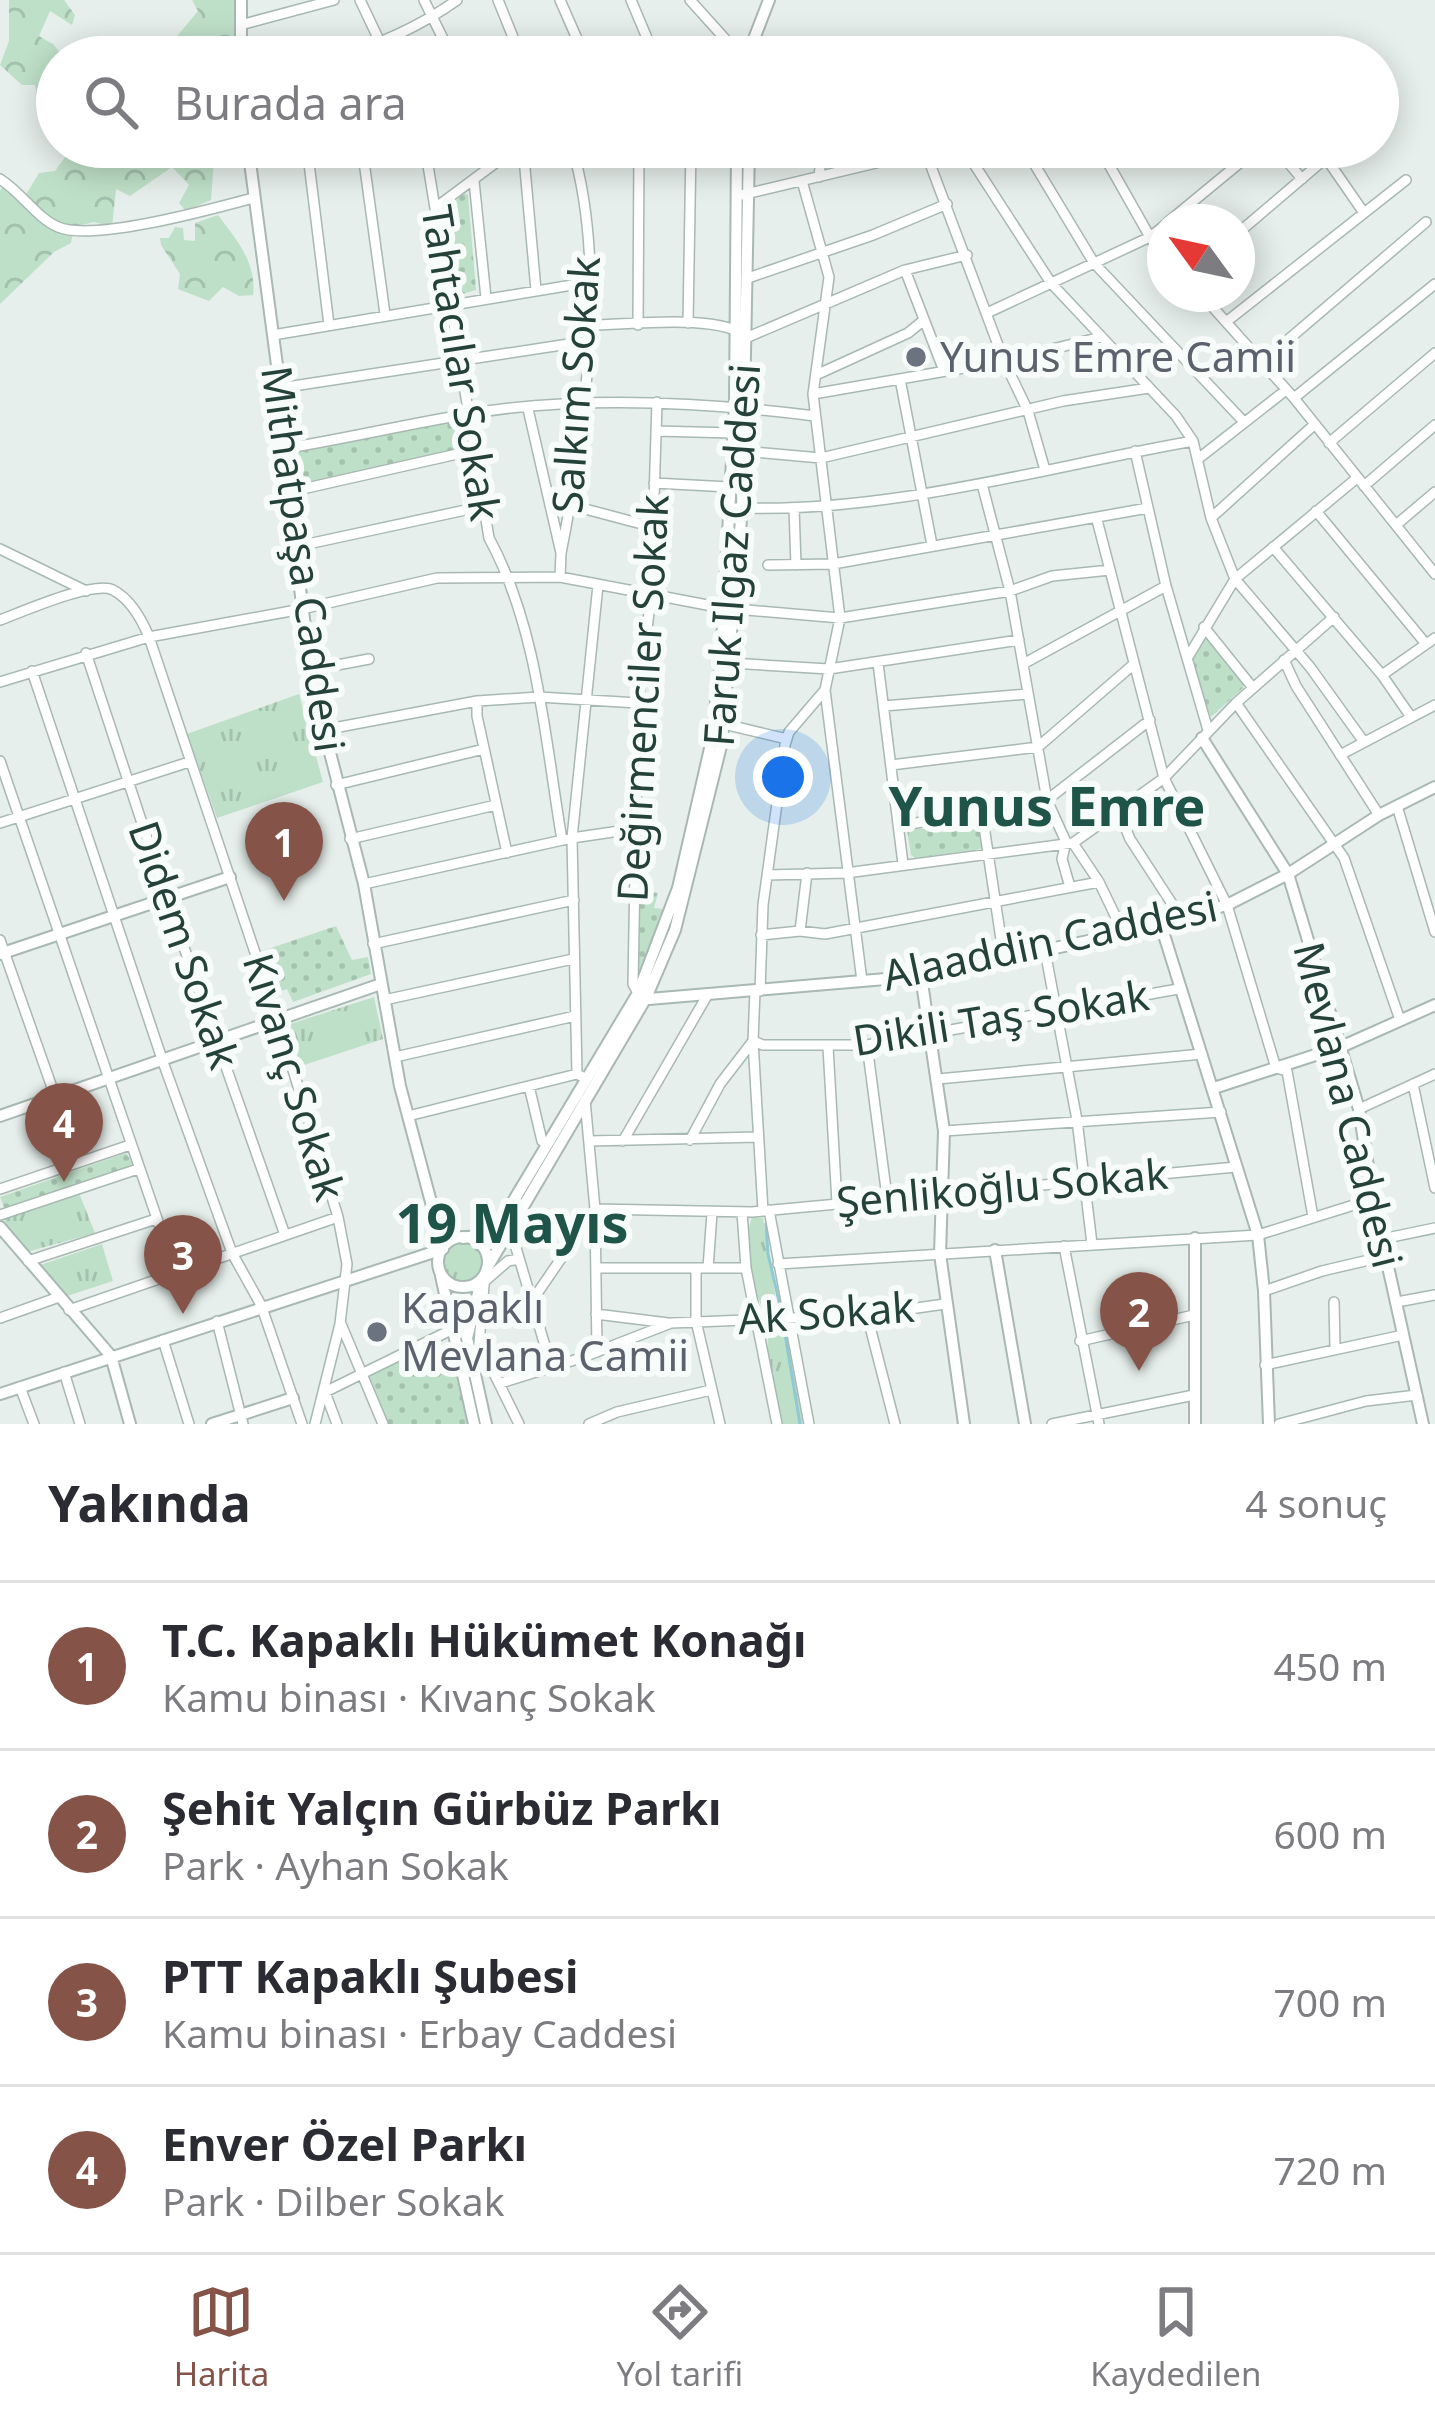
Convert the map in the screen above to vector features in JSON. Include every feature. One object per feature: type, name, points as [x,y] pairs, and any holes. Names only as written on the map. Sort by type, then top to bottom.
[{"type":"street","points":[[241,0],[243,36]]},
{"type":"street","points":[[244,24],[334,0]]},
{"type":"street","points":[[360,0],[376,36]]},
{"type":"street","points":[[424,0],[441,36]]},
{"type":"street","points":[[396,36],[457,0]]},
{"type":"street","points":[[498,0],[513,36]]},
{"type":"street","points":[[560,0],[576,36]]},
{"type":"street","points":[[631,0],[646,36]]},
{"type":"street","points":[[691,0],[723,36]]},
{"type":"street","points":[[757,36],[769,0]]},
{"type":"street","name":"Mithatpaşa Caddesi","points":[[250,168],[288,448],[294,547],[311,670],[322,730],[364,884],[394,1057],[443,1248]]},
{"type":"street","points":[[310,168],[329,325]]},
{"type":"street","points":[[365,168],[386,314]]},
{"type":"street","name":"Tahtacılar Sokak","points":[[428,168],[489,538],[509,575],[567,839]]},
{"type":"street","points":[[435,208],[485,168]]},
{"type":"street","points":[[522,168],[536,290]]},
{"type":"street","name":"Salkım Sokak","points":[[561,553],[590,325],[587,233],[576,168]]},
{"type":"street","points":[[638,325],[639,168]]},
{"type":"street","points":[[688,323],[691,168]]},
{"type":"street","name":"Faruk Ilgaz Caddesi","points":[[739,168],[748,278],[742,333]]},
{"type":"street","name":"Faruk Ilgaz Caddesi","points":[[463,1238],[487,1234],[500,1225],[581,1076],[642,995],[677,888],[711,744],[742,508],[742,195],[746,168]]},
{"type":"street","points":[[820,168],[820,177]]},
{"type":"street","points":[[742,195],[860,168]]},
{"type":"street","points":[[932,168],[1004,361],[1028,411],[1045,470]]},
{"type":"street","points":[[977,168],[1051,283],[1193,441],[1211,518],[1235,579],[1364,742]]},
{"type":"street","points":[[1037,168],[1094,263],[1244,422]]},
{"type":"street","points":[[1111,168],[1147,232]]},
{"type":"street","points":[[1190,204],[1234,168]]},
{"type":"street","points":[[1292,168],[1301,179]]},
{"type":"street","points":[[1255,219],[1314,168]]},
{"type":"street","points":[[1333,168],[1364,213]]},
{"type":"street","points":[[0,179],[58,228],[80,232],[172,219],[253,198]]},
{"type":"street","points":[[1226,322],[1406,180]]},
{"type":"street","points":[[474,181],[486,298]]},
{"type":"street","points":[[802,181],[829,277],[813,394],[840,618],[825,690],[862,981]]},
{"type":"street","points":[[748,278],[873,236],[946,204]]},
{"type":"street","points":[[1262,362],[1426,222]]},
{"type":"street","points":[[987,313],[1147,238]]},
{"type":"street","points":[[590,325],[688,323],[742,333],[827,306],[905,270],[967,255]]},
{"type":"street","points":[[905,270],[944,371]]},
{"type":"street","points":[[273,335],[590,282]]},
{"type":"street","points":[[1198,458],[1435,284]]},
{"type":"street","points":[[1217,312],[1315,424],[1435,574]]},
{"type":"street","points":[[816,375],[908,333],[924,320]]},
{"type":"street","points":[[813,394],[1004,361],[1102,337]]},
{"type":"street","points":[[280,388],[588,341]]},
{"type":"street","points":[[1329,442],[1435,353]]},
{"type":"street","points":[[900,379],[932,545]]},
{"type":"street","points":[[742,451],[820,458],[1149,388]]},
{"type":"street","points":[[288,448],[469,414],[581,405],[657,402],[815,416]]},
{"type":"street","name":"Değirmenciler Sokak","points":[[642,995],[633,984],[634,829],[638,703],[651,596],[657,402]]},
{"type":"street","name":"Faruk Ilgaz Caddesi","points":[[484,1276],[675,930],[724,724],[731,663],[729,487],[740,406]]},
{"type":"street","points":[[528,409],[561,553],[560,577]]},
{"type":"street","points":[[1211,518],[1315,424]]},
{"type":"street","points":[[1187,657],[1235,579],[1316,512],[1435,425]]},
{"type":"street","points":[[656,431],[733,433]]},
{"type":"street","points":[[728,507],[826,508],[921,495],[1193,441]]},
{"type":"street","points":[[289,492],[475,450]]},
{"type":"street","points":[[1135,451],[1205,734]]},
{"type":"street","points":[[654,483],[729,487]]},
{"type":"street","points":[[982,484],[1010,591],[1047,800],[1124,932]]},
{"type":"street","points":[[1396,525],[1435,492]]},
{"type":"street","points":[[570,505],[653,527]]},
{"type":"street","points":[[294,547],[484,506]]},
{"type":"street","points":[[794,508],[796,565]]},
{"type":"street","points":[[768,566],[833,564],[1148,508]]},
{"type":"street","points":[[1316,512],[1430,641],[1382,675]]},
{"type":"street","points":[[1097,520],[1164,778],[1227,905],[1276,1068]]},
{"type":"street","points":[[1273,548],[1412,717]]},
{"type":"street","points":[[0,549],[86,591]]},
{"type":"street","points":[[0,682],[148,637],[437,578],[560,577],[729,608],[840,618],[1010,591],[1052,576],[1109,570]]},
{"type":"street","points":[[408,1116],[581,1076],[567,839],[598,586]]},
{"type":"street","points":[[1023,664],[1166,586]]},
{"type":"street","name":"Kıvanç Sokak","points":[[86,591],[112,590],[141,619],[278,1021],[338,1217],[346,1264],[340,1324],[315,1424]]},
{"type":"street","points":[[0,620],[86,591]]},
{"type":"street","points":[[767,874],[846,873],[1069,843],[1164,778],[1236,703],[1334,617]]},
{"type":"street","points":[[1204,627],[1253,688]]},
{"type":"street","points":[[731,663],[829,669],[1018,640]]},
{"type":"street","name":"Didem Sokak","points":[[86,653],[285,1235]]},
{"type":"street","points":[[311,670],[369,659]]},
{"type":"street","points":[[1284,660],[1379,815]]},
{"type":"street","points":[[878,663],[903,863]]},
{"type":"street","points":[[891,765],[1038,747],[1134,664]]},
{"type":"street","points":[[32,671],[163,1062],[232,1253],[261,1305],[302,1424]]},
{"type":"street","points":[[809,1424],[766,1210],[753,1040],[767,874],[787,739],[825,690]]},
{"type":"street","points":[[884,706],[1028,694]]},
{"type":"street","points":[[322,730],[477,701],[538,697],[638,703]]},
{"type":"street","points":[[477,701],[507,853]]},
{"type":"street","points":[[1236,703],[1344,858],[1400,1020]]},
{"type":"street","points":[[1340,755],[1435,705]]},
{"type":"street","points":[[898,826],[1047,800],[1150,720]]},
{"type":"street","points":[[724,724],[787,739]]},
{"type":"street","name":"Mevlana Caddesi","points":[[1205,734],[1288,874],[1359,1109],[1373,1199],[1423,1424]]},
{"type":"street","points":[[336,784],[484,749]]},
{"type":"street","points":[[0,761],[176,1271]]},
{"type":"street","points":[[0,824],[189,762]]},
{"type":"street","name":"Alaaddin Caddesi","points":[[642,995],[757,991],[921,976],[1045,951],[1227,905],[1435,787]]},
{"type":"street","points":[[350,838],[496,805]]},
{"type":"street","points":[[1397,806],[1435,932]]},
{"type":"street","points":[[1119,812],[1130,839],[1180,916]]},
{"type":"street","points":[[982,813],[1004,959]]},
{"type":"street","points":[[364,884],[634,829]]},
{"type":"street","points":[[1069,843],[1062,859],[1070,887]]},
{"type":"street","points":[[800,932],[807,873]]},
{"type":"street","points":[[55,1096],[1,949],[230,877]]},
{"type":"street","points":[[761,935],[825,934],[1099,882]]},
{"type":"street","points":[[373,944],[574,901]]},
{"type":"street","points":[[1160,922],[1258,1235],[1269,1424]]},
{"type":"street","points":[[1045,951],[1077,1120],[1092,1244]]},
{"type":"street","points":[[384,1000],[574,959]]},
{"type":"street","points":[[921,976],[944,1131],[940,1254],[964,1424]]},
{"type":"street","points":[[0,1116],[381,984]]},
{"type":"street","name":"Dikili Taş Sokak","points":[[753,1040],[763,1045],[868,1045],[1178,989]]},
{"type":"street","points":[[623,1141],[708,994]]},
{"type":"street","points":[[1214,1088],[1342,1046],[1435,1005]]},
{"type":"street","points":[[394,1057],[575,1016]]},
{"type":"street","points":[[690,1140],[720,1084],[753,1040]]},
{"type":"street","points":[[868,1045],[887,1197]]},
{"type":"street","points":[[828,1047],[837,1203]]},
{"type":"street","points":[[938,1079],[1202,1054]]},
{"type":"street","points":[[1276,1068],[1287,1071],[1313,1217]]},
{"type":"street","points":[[1359,1109],[1435,1074]]},
{"type":"street","points":[[1413,1084],[1435,1188]]},
{"type":"street","points":[[529,1086],[546,1144]]},
{"type":"street","points":[[585,1099],[595,1210],[597,1352]]},
{"type":"street","points":[[944,1131],[1221,1112]]},
{"type":"street","points":[[589,1141],[758,1137]]},
{"type":"street","points":[[0,1189],[130,1145]]},
{"type":"street","name":"Şenlikoğlu Sokak","points":[[595,1210],[742,1212],[1236,1167]]},
{"type":"street","points":[[0,1215],[138,1169]]},
{"type":"street","points":[[778,1264],[1092,1244],[1195,1244],[1258,1235],[1373,1199]]},
{"type":"street","points":[[534,1298],[595,1210]]},
{"type":"street","points":[[742,1212],[746,1268],[777,1424]]},
{"type":"street","points":[[712,1213],[696,1321],[720,1424]]},
{"type":"street","points":[[69,1310],[338,1217]]},
{"type":"street","points":[[28,1261],[156,1219]]},
{"type":"street","points":[[0,1227],[111,1356],[130,1424]]},
{"type":"street","points":[[1382,1239],[1435,1228]]},
{"type":"street","points":[[511,1232],[551,1366]]},
{"type":"street","points":[[0,1394],[463,1238],[482,1247],[478,1343],[519,1424]]},
{"type":"street","points":[[1192,1424],[1195,1244]]},
{"type":"street","points":[[1064,1246],[1098,1420]]},
{"type":"street","points":[[443,1248],[441,1273],[474,1424]]},
{"type":"street","points":[[994,1250],[1024,1424]]},
{"type":"street","points":[[1264,1291],[1322,1270],[1386,1256]]},
{"type":"street","points":[[441,1273],[459,1287],[519,1259]]},
{"type":"street","points":[[596,1268],[746,1268]]},
{"type":"street","points":[[484,1276],[467,1338],[486,1424]]},
{"type":"street","points":[[1397,1302],[1435,1295]]},
{"type":"street","points":[[0,1318],[59,1297]]},
{"type":"street","points":[[1334,1302],[1335,1347]]},
{"type":"street","name":"Ak Sokak","points":[[501,1383],[671,1323],[867,1315],[945,1304]]},
{"type":"street","points":[[596,1314],[671,1323]]},
{"type":"street","points":[[867,1315],[895,1424]]},
{"type":"street","points":[[1080,1341],[1192,1315]]},
{"type":"street","points":[[217,1321],[242,1420]]},
{"type":"street","points":[[340,1324],[383,1424]]},
{"type":"street","points":[[337,1424],[325,1392],[453,1329]]},
{"type":"street","points":[[1264,1365],[1403,1335]]},
{"type":"street","points":[[163,1340],[189,1424]]},
{"type":"street","points":[[64,1372],[80,1424]]},
{"type":"street","points":[[20,1387],[34,1424]]},
{"type":"street","points":[[589,1424],[617,1412],[711,1390]]},
{"type":"street","points":[[1279,1424],[1366,1401],[1417,1395]]},
{"type":"street","points":[[1052,1424],[1098,1420],[1192,1396]]},
{"type":"street","points":[[212,1424],[242,1420],[293,1398]]},
{"type":"green space","points":[[9,0],[64,0],[75,15],[72,25],[50,11],[36,36],[36,90],[35,85],[22,85],[0,65],[9,41]]},
{"type":"green space","points":[[192,0],[236,0],[235,36],[177,36],[198,11]]},
{"type":"green space","points":[[171,168],[130,196],[116,189],[112,227],[94,222],[74,227],[71,243],[54,252],[0,304],[0,190],[8,184],[25,196],[39,173]]},
{"type":"green space","points":[[173,168],[213,168],[211,200],[186,211],[179,203],[189,185]]},
{"type":"green space","points":[[464,193],[468,195],[476,290],[456,296],[442,214]]},
{"type":"green space","points":[[218,215],[248,262],[253,295],[239,296],[223,287],[209,301],[178,289],[180,274],[160,238],[169,238],[175,227],[183,228],[184,240],[195,241],[195,223]]},
{"type":"green space","points":[[460,420],[466,449],[299,487],[295,453]]},
{"type":"green space","points":[[1207,634],[1243,683],[1211,717],[1190,658]]},
{"type":"green space","points":[[299,694],[323,782],[217,818],[187,734]]},
{"type":"green space","points":[[982,822],[982,849],[911,855],[907,830]]},
{"type":"green space","points":[[637,890],[658,893],[654,908],[668,910],[637,977]]},
{"type":"green space","points":[[336,926],[352,960],[368,957],[371,974],[293,1002],[287,989],[278,992],[262,951]]},
{"type":"green space","points":[[374,997],[383,1039],[301,1066],[287,1025]]},
{"type":"green space","points":[[126,1153],[134,1165],[5,1210],[0,1197]]},
{"type":"green space","points":[[79,1193],[95,1233],[27,1252],[4,1224],[5,1218]]},
{"type":"green space","points":[[752,1217],[763,1218],[778,1313],[767,1314],[751,1280],[747,1241]]},
{"type":"green space","points":[[464,1242],[478,1248],[484,1262],[478,1276],[464,1282],[450,1276],[444,1262],[450,1248]]},
{"type":"green space","points":[[102,1244],[113,1281],[67,1296],[40,1265]]},
{"type":"green space","points":[[780,1325],[786,1331],[804,1424],[782,1424],[767,1349],[769,1332]]},
{"type":"green space","points":[[428,1346],[434,1375],[456,1370],[467,1424],[386,1424],[370,1374]]},
{"type":"waterway","points":[[766,1224],[782,1314]]},
{"type":"waterway","points":[[785,1334],[800,1424]]},
{"type":"place","name":"Yunus Emre Camii","points":[[916,357]]},
{"type":"place","name":"T.C. Kapaklı Hükümet Konağı","points":[[284,901]]},
{"type":"place","name":"Enver Özel Parkı","points":[[64,1182]]},
{"type":"place","name":"PTT Kapaklı Şubesi","points":[[183,1314]]},
{"type":"place","name":"Kapaklı Mevlana Camii","points":[[377,1332]]},
{"type":"place","name":"Şehit Yalçın Gürbüz Parkı","points":[[1139,1371]]},
{"type":"district","name":"Yunus Emre","points":[[1047,807]]},
{"type":"district","name":"19 Mayıs","points":[[512,1224]]}]
